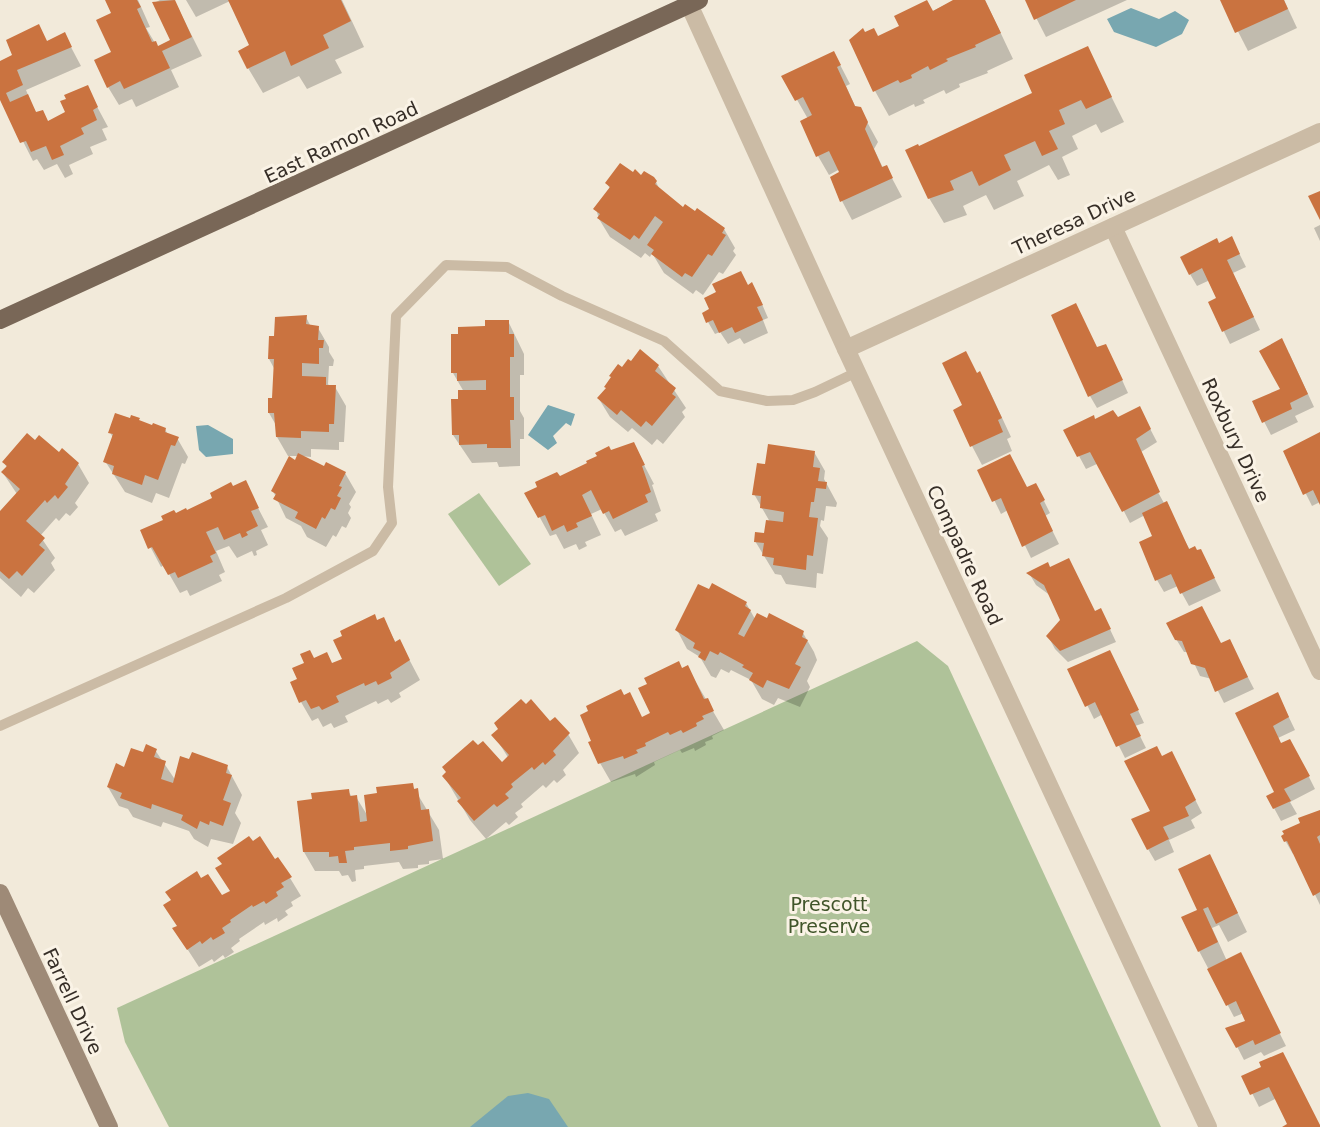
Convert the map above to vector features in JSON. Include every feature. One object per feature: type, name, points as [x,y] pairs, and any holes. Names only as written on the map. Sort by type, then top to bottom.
[{"type":"main road","name":"East Ramon Road","points":[[0,320],[691,2]]},
{"type":"street","name":"Compadre Road","points":[[691,2],[846,349],[1208,1127]]},
{"type":"street","name":"Theresa Drive","points":[[846,349],[1320,132]]},
{"type":"street","name":"Roxbury Drive","points":[[1113,226],[1320,671]]},
{"type":"street","name":"Farrell Drive","points":[[0,893],[109,1127]]},
{"type":"lane","points":[[0,726],[286,598],[373,551],[392,523],[388,487],[396,316],[446,265],[507,267],[562,296],[664,341],[720,391],[766,401],[793,400],[815,393],[857,372]]},
{"type":"green space","points":[[479,493],[531,564],[499,586],[448,514]]},
{"type":"green space","name":"Prescott Preserve","points":[[917,641],[948,666],[1161,1127],[169,1127],[125,1042],[117,1008]]},
{"type":"water","points":[[1131,8],[1159,19],[1175,11],[1189,20],[1182,34],[1156,47],[1114,32],[1107,19]]},
{"type":"water","points":[[548,405],[575,414],[571,426],[566,423],[553,436],[557,443],[548,450],[528,435]]},
{"type":"water","points":[[208,425],[233,439],[233,454],[206,457],[199,450],[196,426]]},
{"type":"water","points":[[528,1093],[549,1099],[568,1127],[470,1127],[508,1096]]},
{"type":"building","points":[[105,0],[137,0],[141,7],[137,9],[152,42],[156,41],[158,46],[170,40],[152,2],[175,0],[192,37],[162,51],[170,68],[124,89],[120,81],[107,88],[94,60],[111,52],[96,20],[111,13]]},
{"type":"building","points":[[228,0],[341,0],[351,21],[323,35],[329,48],[291,66],[285,51],[247,69],[238,51],[249,45]]},
{"type":"building","points":[[927,0],[933,11],[953,0],[985,0],[1001,33],[946,59],[948,61],[930,70],[928,66],[911,75],[912,78],[900,83],[898,80],[873,92],[849,40],[863,28],[865,32],[874,28],[878,36],[899,26],[894,16]]},
{"type":"building","points":[[1025,0],[1076,0],[1034,20]]},
{"type":"building","points":[[1220,0],[1284,0],[1288,9],[1235,33]]},
{"type":"building","points":[[39,24],[47,41],[65,32],[72,47],[17,70],[23,85],[6,93],[10,102],[28,94],[36,112],[43,110],[48,121],[65,112],[60,101],[66,99],[64,95],[88,85],[98,107],[93,110],[97,120],[81,128],[84,134],[60,146],[64,155],[52,160],[46,146],[31,152],[26,141],[20,143],[0,100],[0,61],[12,55],[6,40]]},
{"type":"building","points":[[1088,46],[1112,97],[1086,109],[1081,100],[1059,110],[1065,124],[1049,131],[1058,149],[1042,156],[1035,141],[1004,155],[1011,170],[979,186],[972,171],[950,181],[954,190],[928,199],[905,150],[1032,93],[1024,75]]},
{"type":"building","points":[[834,51],[841,65],[837,67],[855,106],[861,107],[868,122],[865,129],[882,167],[887,165],[893,178],[840,202],[830,177],[839,172],[829,151],[816,157],[800,121],[812,115],[803,97],[795,101],[781,76]]},
{"type":"building","points":[[620,163],[633,172],[635,169],[641,175],[644,171],[654,177],[657,181],[655,184],[683,207],[685,204],[695,211],[697,208],[725,228],[722,233],[726,235],[712,256],[708,254],[692,277],[685,273],[682,277],[651,254],[654,250],[647,245],[663,222],[655,216],[639,239],[634,235],[630,240],[597,218],[600,214],[593,209],[610,187],[605,183]]},
{"type":"building","points":[[1320,191],[1320,220],[1308,196]]},
{"type":"building","points":[[1232,236],[1240,254],[1227,260],[1254,317],[1222,332],[1208,302],[1216,298],[1202,268],[1189,275],[1180,257],[1217,238],[1219,243]]},
{"type":"building","points":[[741,271],[748,285],[752,282],[763,305],[757,307],[763,320],[735,333],[732,327],[719,333],[713,320],[706,323],[702,313],[709,309],[704,298],[716,292],[712,284]]},
{"type":"building","points":[[1076,303],[1097,347],[1106,344],[1123,380],[1088,397],[1051,315]]},
{"type":"building","points":[[307,315],[306,324],[319,326],[318,340],[324,340],[323,348],[319,348],[319,364],[302,363],[302,376],[326,377],[326,385],[336,385],[334,424],[329,424],[329,432],[301,431],[301,438],[276,437],[274,413],[268,413],[268,398],[272,398],[274,359],[268,359],[269,336],[274,336],[275,317]]},
{"type":"building","points":[[485,320],[509,320],[509,334],[514,334],[514,357],[510,357],[510,397],[514,397],[514,420],[510,420],[511,448],[487,448],[487,444],[459,445],[459,435],[452,435],[451,399],[458,399],[458,390],[486,390],[486,380],[457,381],[457,373],[451,373],[451,334],[458,334],[458,327],[485,326]]},
{"type":"building","points":[[1282,338],[1308,394],[1290,403],[1292,409],[1262,423],[1252,401],[1280,389],[1259,351]]},
{"type":"building","points":[[640,349],[659,365],[655,371],[676,388],[672,394],[676,397],[652,426],[646,421],[641,427],[621,410],[617,415],[597,398],[606,388],[604,387],[611,377],[609,376],[618,364],[622,367],[628,359],[631,361]]},
{"type":"building","points":[[966,351],[977,373],[980,371],[1002,418],[998,420],[1003,432],[970,447],[953,410],[962,405],[942,363]]},
{"type":"building","points":[[1140,406],[1151,429],[1136,439],[1160,492],[1122,512],[1090,452],[1077,457],[1063,430],[1094,415],[1095,419],[1113,410],[1118,417]]},
{"type":"building","points":[[115,413],[140,418],[139,420],[166,428],[165,432],[179,437],[175,446],[171,445],[158,480],[145,475],[142,485],[112,474],[114,466],[103,462],[113,434],[108,433]]},
{"type":"building","points":[[1320,432],[1320,505],[1313,490],[1303,495],[1283,451]]},
{"type":"building","points":[[27,433],[35,440],[39,435],[59,452],[62,448],[79,463],[65,484],[68,487],[58,499],[55,495],[47,503],[45,500],[26,521],[45,538],[39,545],[45,550],[22,576],[17,571],[9,579],[0,571],[0,511],[20,489],[1,472],[7,466],[2,462]]},
{"type":"building","points":[[634,442],[645,465],[642,466],[651,492],[645,495],[648,502],[613,519],[609,511],[603,514],[591,490],[582,495],[592,516],[576,523],[578,527],[567,532],[564,525],[552,531],[545,515],[538,518],[524,493],[537,487],[535,482],[557,472],[560,476],[587,463],[586,461],[597,456],[595,453],[609,446],[611,450]]},
{"type":"building","points":[[768,444],[815,451],[813,467],[820,468],[818,481],[827,482],[826,489],[816,488],[814,502],[811,502],[809,517],[818,518],[813,556],[807,555],[806,570],[773,565],[774,558],[762,556],[764,543],[754,542],[755,532],[764,533],[766,520],[783,522],[784,512],[760,508],[761,496],[752,495],[757,463],[765,464]]},
{"type":"building","points":[[298,453],[324,466],[326,462],[346,472],[339,486],[342,487],[337,496],[341,498],[335,510],[331,508],[325,519],[322,517],[316,529],[295,518],[298,512],[273,499],[276,494],[271,491],[289,456],[295,460]]},
{"type":"building","points":[[1010,454],[1027,487],[1036,483],[1045,500],[1040,503],[1053,531],[1022,547],[1001,498],[992,502],[977,470]]},
{"type":"building","points":[[246,480],[259,508],[251,511],[258,526],[246,532],[248,535],[242,538],[240,533],[224,540],[218,527],[206,532],[216,553],[210,556],[213,562],[178,578],[175,572],[168,575],[152,547],[148,549],[140,530],[163,520],[161,516],[174,510],[176,513],[186,508],[187,510],[212,498],[210,493],[231,482],[233,486]]},
{"type":"building","points":[[1167,501],[1189,549],[1195,546],[1197,550],[1201,549],[1215,578],[1180,594],[1171,574],[1155,581],[1139,542],[1152,536],[1142,513]]},
{"type":"building","points":[[1069,558],[1095,611],[1101,608],[1111,629],[1060,651],[1046,636],[1060,620],[1044,585],[1026,573],[1048,562],[1050,567]]},
{"type":"building","points":[[712,583],[747,602],[745,606],[751,610],[738,634],[744,637],[757,613],[767,618],[769,613],[804,631],[802,637],[808,640],[795,664],[801,667],[789,689],[767,680],[763,688],[749,680],[753,673],[742,667],[744,665],[720,652],[718,655],[710,651],[705,661],[698,657],[701,652],[693,648],[695,643],[675,630],[698,584],[709,589]]},
{"type":"building","points":[[1202,606],[1221,643],[1230,639],[1248,677],[1215,692],[1205,668],[1191,664],[1182,641],[1175,640],[1166,623]]},
{"type":"building","points":[[375,614],[377,620],[384,617],[395,642],[400,639],[410,660],[390,673],[392,678],[378,685],[376,681],[365,686],[364,683],[336,696],[339,702],[322,710],[319,706],[311,709],[306,700],[299,703],[290,682],[297,679],[292,668],[304,663],[300,654],[310,650],[314,658],[327,652],[332,663],[342,659],[333,640],[342,636],[340,631]]},
{"type":"building","points":[[1110,650],[1139,710],[1130,714],[1141,736],[1116,747],[1095,702],[1085,707],[1067,669]]},
{"type":"building","points":[[679,661],[682,668],[688,665],[704,699],[708,698],[714,711],[702,716],[704,719],[696,723],[697,726],[683,733],[681,730],[670,735],[668,732],[645,743],[646,746],[636,750],[638,753],[598,764],[580,715],[588,711],[586,706],[621,689],[624,695],[630,692],[642,717],[650,713],[638,688],[647,684],[644,678]]},
{"type":"building","points":[[1278,692],[1289,717],[1273,726],[1281,743],[1290,739],[1310,776],[1284,789],[1291,801],[1273,809],[1266,796],[1274,792],[1235,713]]},
{"type":"building","points":[[521,699],[526,704],[531,699],[550,721],[555,717],[570,733],[553,751],[556,755],[545,765],[543,762],[534,770],[532,767],[511,784],[513,787],[505,794],[509,798],[497,807],[494,804],[474,821],[457,801],[461,798],[442,776],[446,772],[442,767],[473,740],[478,745],[483,741],[502,762],[509,755],[491,735],[498,729],[494,723]]},
{"type":"building","points":[[146,744],[157,749],[154,757],[166,761],[161,779],[173,783],[180,756],[189,759],[192,752],[228,765],[226,773],[232,775],[223,800],[231,803],[223,826],[210,821],[209,825],[200,821],[197,829],[181,820],[183,815],[152,804],[151,809],[120,798],[122,793],[107,787],[116,763],[124,767],[131,748],[143,752]]},
{"type":"building","points":[[1157,746],[1162,756],[1172,751],[1196,800],[1185,807],[1189,816],[1163,827],[1169,839],[1147,850],[1131,819],[1150,811],[1124,761]]},
{"type":"building","points":[[413,783],[414,789],[418,788],[421,810],[429,809],[433,841],[408,846],[408,849],[390,851],[390,843],[354,847],[354,850],[345,851],[347,863],[339,863],[338,856],[329,857],[329,852],[303,852],[297,801],[312,799],[311,793],[349,789],[350,796],[357,795],[360,822],[367,821],[364,795],[377,793],[376,787]]},
{"type":"building","points":[[1320,810],[1320,835],[1317,837],[1320,844],[1320,892],[1313,896],[1287,841],[1284,842],[1281,836],[1284,834],[1282,831],[1300,823],[1298,818]]},
{"type":"building","points":[[249,836],[253,841],[260,836],[275,859],[278,857],[292,877],[281,883],[284,887],[276,892],[278,896],[266,904],[264,901],[253,907],[252,905],[230,920],[231,922],[222,928],[225,933],[213,940],[211,937],[202,944],[200,941],[187,950],[172,928],[177,926],[163,905],[171,900],[165,892],[197,871],[201,878],[208,874],[222,895],[230,891],[215,868],[222,864],[217,858]]},
{"type":"building","points":[[1210,854],[1238,913],[1216,924],[1208,907],[1203,909],[1218,942],[1198,952],[1181,917],[1197,910],[1178,869]]},
{"type":"building","points":[[1241,952],[1281,1033],[1255,1045],[1253,1040],[1236,1048],[1225,1028],[1245,1021],[1236,1001],[1226,1006],[1207,969]]},
{"type":"building","points":[[1283,1052],[1320,1127],[1282,1127],[1287,1124],[1269,1087],[1250,1095],[1241,1076],[1261,1067],[1259,1062]]}]
